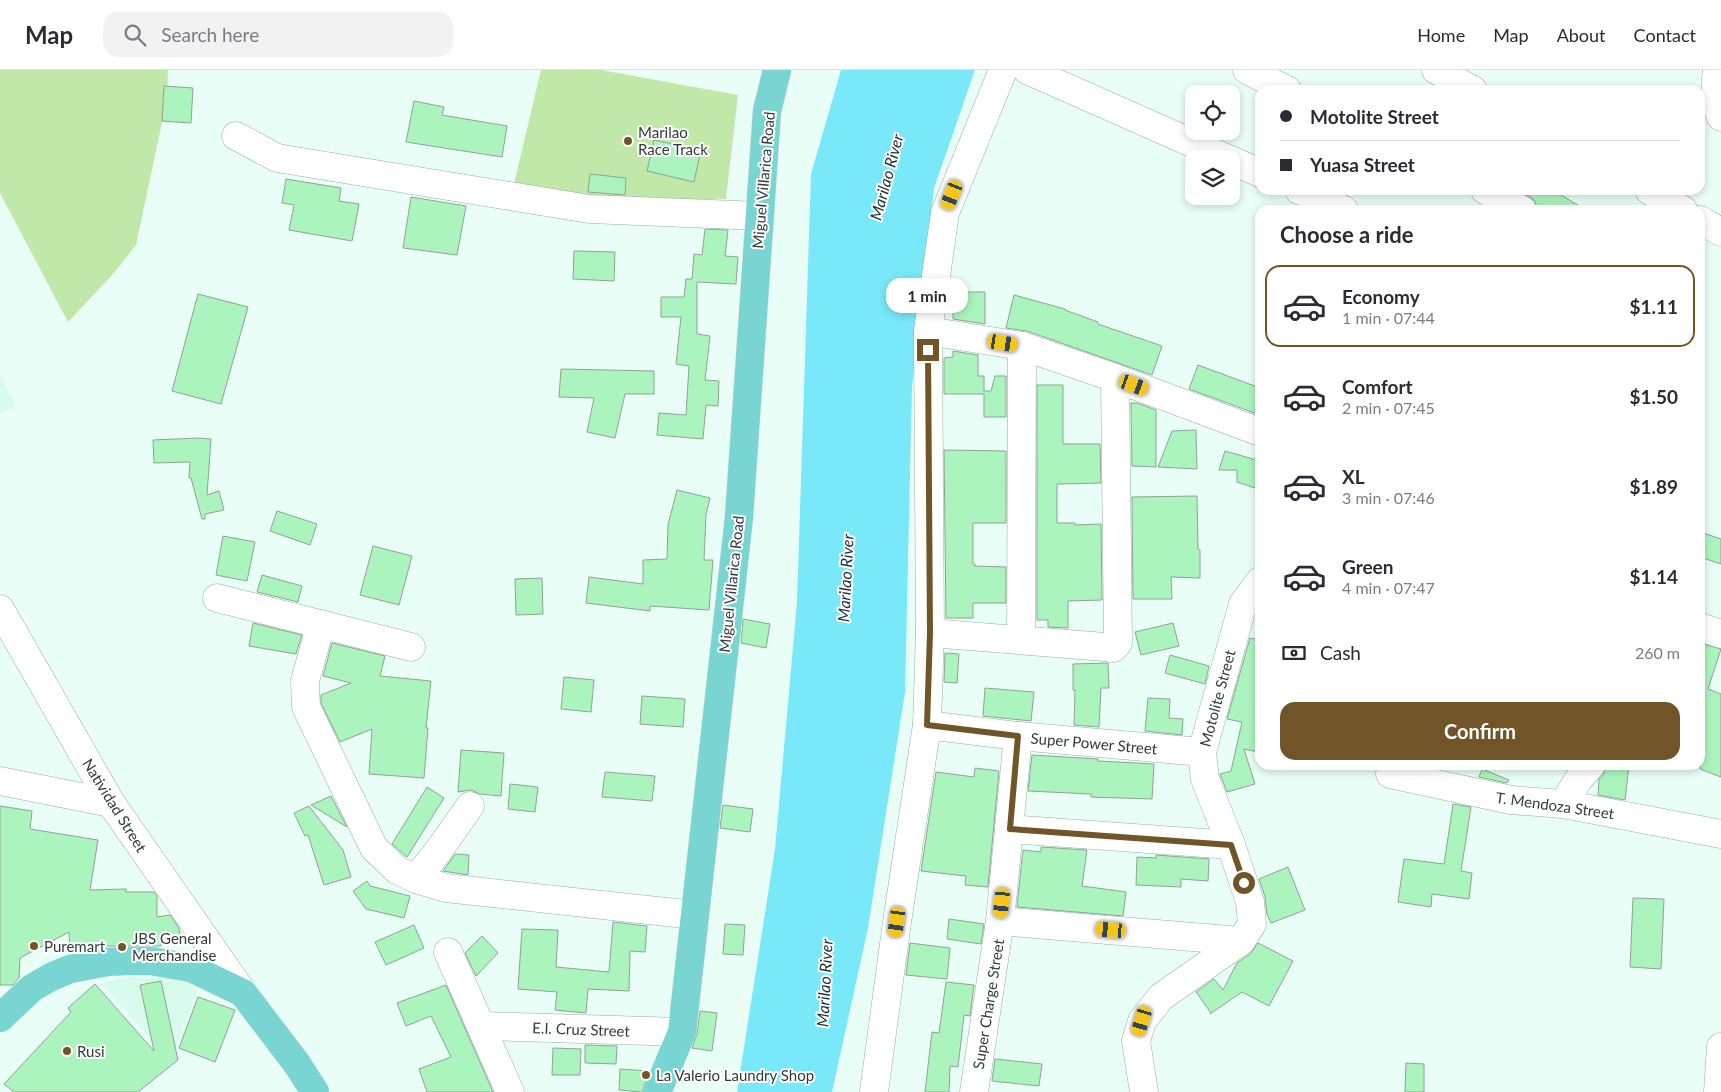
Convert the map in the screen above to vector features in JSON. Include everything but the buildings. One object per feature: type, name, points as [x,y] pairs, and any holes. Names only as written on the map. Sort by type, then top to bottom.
[{"type":"main road","name":"Miguel Villarica Road","points":[[657,1092],[682,1032],[739,517],[767,111],[777,70]]},
{"type":"main road","points":[[0,1018],[32,988],[70,969],[107,962],[151,962],[191,968],[243,993],[297,1064],[315,1092]]},
{"type":"street","points":[[874,1092],[897,922],[927,725],[930,633],[928,331],[945,213],[1003,70]]},
{"type":"street","points":[[1027,70],[1207,150]]},
{"type":"street","points":[[1247,70],[1277,85]]},
{"type":"street","points":[[1436,70],[1464,85]]},
{"type":"street","points":[[1717,70],[1714,94],[1721,117]]},
{"type":"street","points":[[236,136],[277,158],[589,209],[759,216]]},
{"type":"street","points":[[1240,164],[1255,171]]},
{"type":"street","points":[[1310,195],[1333,205]]},
{"type":"street","points":[[1484,195],[1509,205]]},
{"type":"street","points":[[1657,195],[1674,205]]},
{"type":"street","points":[[1705,223],[1721,232]]},
{"type":"street","points":[[928,331],[1022,346],[1116,378],[1255,430]]},
{"type":"street","points":[[1021,640],[1022,346]]},
{"type":"street","points":[[930,633],[1113,648],[1118,643],[1116,378]]},
{"type":"street","name":"Motolite Street","points":[[1144,1092],[1136,1041],[1142,1021],[1161,997],[1240,941],[1252,924],[1250,902],[1231,845],[1205,779],[1202,752],[1243,604],[1255,588]]},
{"type":"street","points":[[217,598],[411,647]]},
{"type":"street","name":"Natividad Street","points":[[0,610],[111,804],[243,993]]},
{"type":"street","points":[[321,624],[305,681],[306,707],[374,848],[397,870],[416,879],[446,888],[694,915]]},
{"type":"street","points":[[1705,629],[1721,634]]},
{"type":"street","name":"Super Power Street","points":[[927,725],[1018,736],[1202,752]]},
{"type":"street","name":"Super Charge Street","points":[[974,1092],[1000,921],[1018,736]]},
{"type":"street","points":[[1563,804],[1587,770]]},
{"type":"street","name":"T. Mendoza Street","points":[[1390,774],[1511,800],[1563,804],[1721,834]]},
{"type":"street","points":[[0,781],[111,804]]},
{"type":"street","points":[[416,879],[470,806]]},
{"type":"street","points":[[1010,829],[1231,845]]},
{"type":"street","points":[[1000,921],[1240,941]]},
{"type":"street","points":[[448,952],[510,1092]]},
{"type":"street","name":"E.I. Cruz Street","points":[[481,1026],[682,1032]]},
{"type":"street","points":[[1718,1092],[1721,1047]]},
{"type":"shaded area","points":[[0,373],[16,406],[0,413]]},
{"type":"shaded area","points":[[127,977],[181,980],[198,990],[171,1060],[101,984]]},
{"type":"green space","points":[[0,70],[168,70],[167,99],[136,245],[113,274],[68,322],[0,193]]},
{"type":"green space","name":"Marilao Race Track","points":[[541,70],[601,70],[738,95],[726,199],[642,200],[513,188]]},
{"type":"water","name":"Marilao River","points":[[841,70],[975,70],[934,188],[912,387],[905,692],[868,928],[832,1092],[737,1092],[775,849],[797,602],[811,174]]},
{"type":"place","name":"Marilao Race Track","points":[[628,141]]},
{"type":"place","name":"Puremart","points":[[34,946]]},
{"type":"place","name":"JBS General Merchandise","points":[[122,947]]},
{"type":"place","name":"Rusi","points":[[67,1051]]},
{"type":"place","name":"La Valerio Laundry Shop","points":[[646,1075]]},
{"type":"route","points":[[928,350],[930,633],[927,725],[1018,736],[1010,829],[1231,845],[1244,883]]}]
